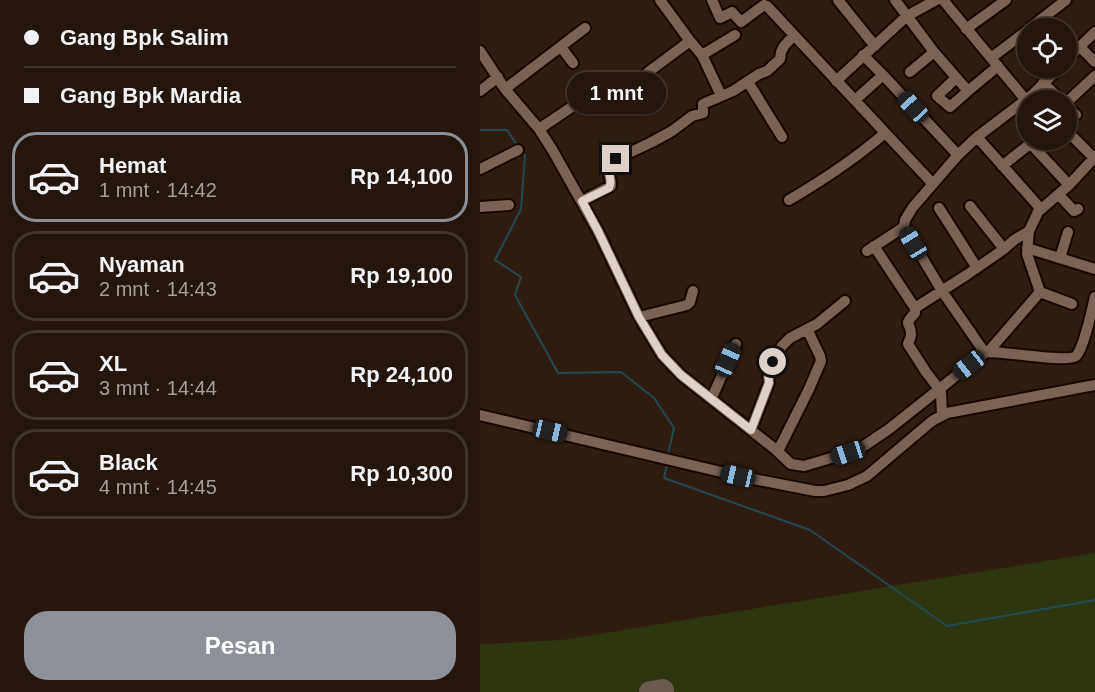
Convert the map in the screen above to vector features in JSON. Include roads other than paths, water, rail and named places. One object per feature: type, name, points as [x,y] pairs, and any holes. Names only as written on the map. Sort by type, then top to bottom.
[{"type":"street","points":[[660,0],[702,55],[719,91]]},
{"type":"street","points":[[712,0],[720,18],[732,12],[741,22],[764,5],[767,6],[933,184]]},
{"type":"street","points":[[838,0],[875,46]]},
{"type":"street","points":[[895,0],[934,52],[968,91]]},
{"type":"street","points":[[836,81],[907,16],[936,0]]},
{"type":"street","points":[[943,0],[994,62],[1024,90]]},
{"type":"street","points":[[966,29],[1006,0]]},
{"type":"street","points":[[1042,18],[1060,2]]},
{"type":"street","points":[[505,89],[585,28]]},
{"type":"street","points":[[1077,50],[1095,33]]},
{"type":"street","points":[[702,55],[735,35]]},
{"type":"street","points":[[582,201],[609,188],[611,183],[608,167],[610,163],[672,131],[692,116],[703,113],[703,104],[733,91],[767,71],[780,58],[784,46],[794,35]]},
{"type":"street","points":[[956,78],[937,96],[948,107],[951,107],[968,91],[1017,40]]},
{"type":"street","points":[[539,129],[587,94],[596,108],[603,109],[690,41]]},
{"type":"street","points":[[1080,47],[1095,62]]},
{"type":"street","points":[[561,48],[573,63]]},
{"type":"street","points":[[480,51],[505,89],[539,129],[553,151],[598,231],[639,317],[669,363],[791,464],[804,466],[848,453],[878,438],[986,352],[1040,292]]},
{"type":"street","points":[[910,72],[934,52]]},
{"type":"street","points":[[863,55],[958,155]]},
{"type":"street","points":[[855,100],[883,75]]},
{"type":"street","points":[[1077,94],[1095,76]]},
{"type":"street","points":[[480,92],[498,77]]},
{"type":"street","points":[[1038,90],[1048,78]]},
{"type":"street","points":[[748,82],[782,137]]},
{"type":"street","points":[[1043,83],[1050,90]]},
{"type":"street","points":[[986,352],[942,291],[904,227],[904,220],[958,155],[977,137],[1017,109]]},
{"type":"street","points":[[789,200],[861,153],[885,133]]},
{"type":"street","points":[[977,137],[1041,209]]},
{"type":"street","points":[[1040,292],[1028,258],[1029,231],[1041,209],[1059,195],[1094,158],[1077,141]]},
{"type":"street","points":[[480,169],[519,150]]},
{"type":"street","points":[[1002,166],[1023,150]]},
{"type":"street","points":[[1040,150],[1069,185]]},
{"type":"street","points":[[1059,195],[1074,211],[1078,209]]},
{"type":"street","points":[[480,207],[509,205]]},
{"type":"street","points":[[970,206],[1004,249]]},
{"type":"street","points":[[939,208],[977,268]]},
{"type":"street","points":[[904,227],[870,248],[915,308],[915,313],[907,322],[911,333],[908,344],[941,393],[942,415]]},
{"type":"street","points":[[915,308],[1029,231]]},
{"type":"street","points":[[1060,258],[1068,232]]},
{"type":"street","points":[[1027,248],[1095,269]]},
{"type":"street","points":[[639,317],[687,305],[693,291]]},
{"type":"street","points":[[1040,292],[1072,304]]},
{"type":"street","points":[[986,352],[1073,358],[1078,354],[1083,342],[1095,297]]},
{"type":"street","points":[[751,430],[769,383],[768,373],[782,346],[790,338],[817,324],[846,301]]},
{"type":"street","points":[[778,452],[820,361],[820,356],[807,329]]},
{"type":"street","points":[[710,397],[714,393],[736,344]]},
{"type":"street","points":[[480,416],[792,488],[824,491],[848,485],[867,476],[932,422],[952,411],[1095,385]]},
{"type":"waterway","points":[[480,130],[507,130],[517,145]]},
{"type":"waterway","points":[[521,150],[525,156],[521,209],[495,260],[521,277],[515,295],[558,373],[621,372],[654,398],[674,428],[668,455]]},
{"type":"waterway","points":[[667,464],[664,478],[810,530],[947,626],[1095,600]]}]
